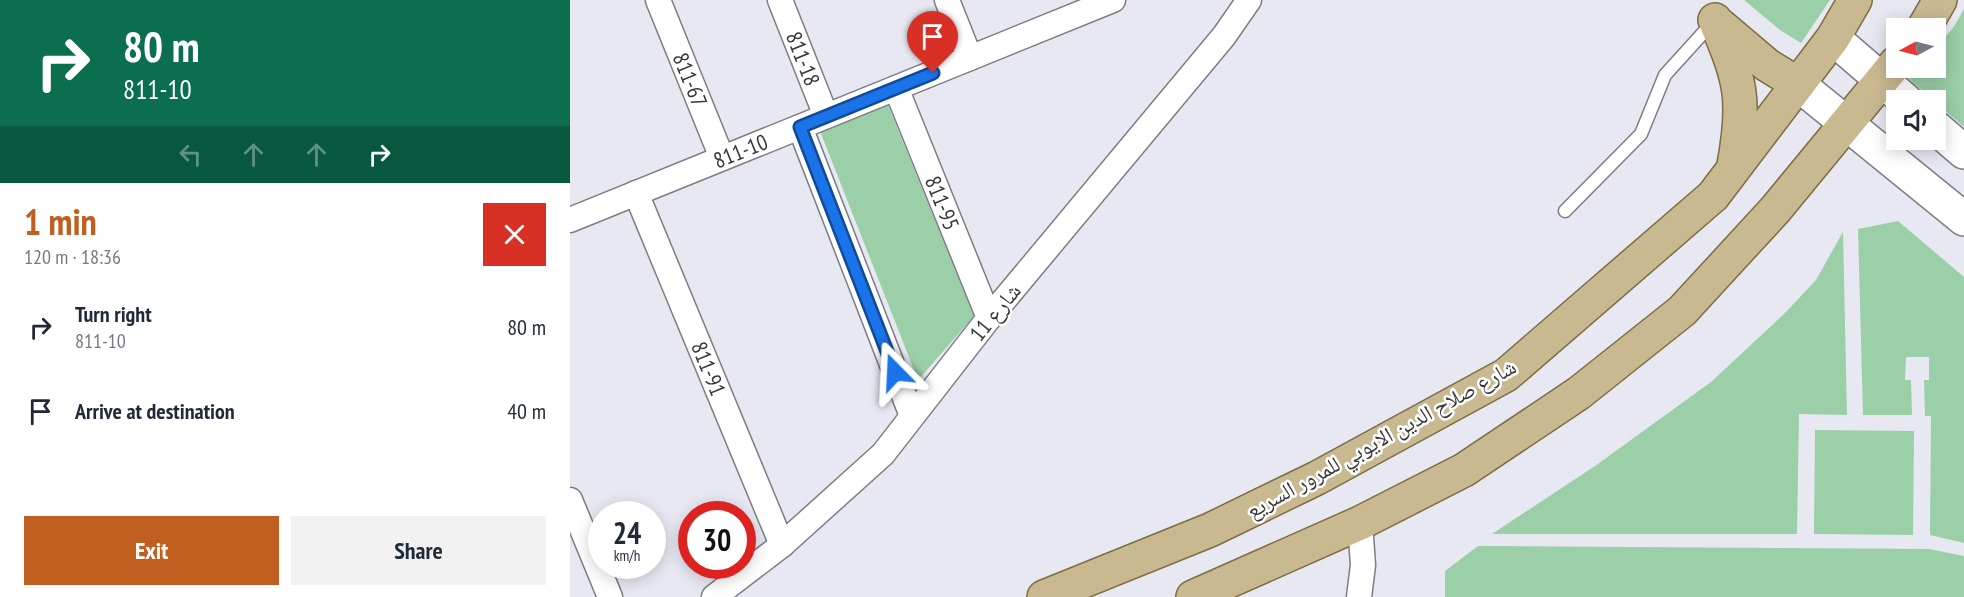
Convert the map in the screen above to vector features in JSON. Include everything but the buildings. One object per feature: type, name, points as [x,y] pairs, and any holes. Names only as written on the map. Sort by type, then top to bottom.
[{"type":"main road","name":"شارع صلاح الدين الايوبي للمرور السريع","points":[[1044,597],[1210,530],[1317,478],[1506,375],[1713,196],[1833,38],[1855,0]]},
{"type":"main road","points":[[1930,18],[1940,0]]},
{"type":"main road","points":[[1711,10],[1732,38],[1798,84],[1964,219]]},
{"type":"main road","points":[[1711,10],[1735,67],[1742,103],[1732,171]]},
{"type":"main road","points":[[1193,597],[1360,523],[1464,470],[1579,393],[1682,311],[1775,210],[1846,123],[1894,81],[1833,38]]},
{"type":"main road","points":[[1946,136],[1964,152]]},
{"type":"street","name":"811-67","points":[[658,0],[722,158]]},
{"type":"street","name":"811-18","points":[[780,0],[826,116]]},
{"type":"street","points":[[947,0],[970,58]]},
{"type":"street","name":"811-10","points":[[570,220],[1113,0]]},
{"type":"street","name":"شارع 11","points":[[714,597],[782,545],[883,454],[989,318],[1224,36],[1249,0]]},
{"type":"street","name":"811-95","points":[[896,88],[989,318]]},
{"type":"street","points":[[800,127],[912,416]]},
{"type":"street","name":"811-91","points":[[636,193],[782,545]]},
{"type":"street","points":[[570,500],[610,597]]},
{"type":"street","points":[[1359,597],[1363,565],[1360,523]]},
{"type":"lane","points":[[1565,211],[1641,134],[1665,75],[1711,10]]},
{"type":"green space","points":[[1744,0],[1830,0],[1801,43],[1780,30]]},
{"type":"green space","points":[[1964,9],[1964,127],[1946,111],[1946,90],[1922,90],[1909,79],[1946,78],[1946,36]]},
{"type":"green space","points":[[887,103],[974,316],[918,380],[820,131]]},
{"type":"green space","points":[[1898,221],[1964,277],[1964,543],[1930,535],[1931,416],[1925,416],[1924,380],[1929,380],[1929,357],[1906,357],[1905,380],[1911,380],[1912,415],[1863,415],[1858,229]]},
{"type":"green space","points":[[1843,232],[1847,415],[1799,414],[1797,534],[1492,534],[1595,466],[1711,382],[1784,314],[1816,280]]},
{"type":"green space","points":[[1815,430],[1914,431],[1913,535],[1814,534]]},
{"type":"green space","points":[[1478,546],[1929,549],[1964,556],[1964,597],[1445,597],[1445,571]]},
{"type":"route","points":[[895,372],[800,127],[933,73]]}]
